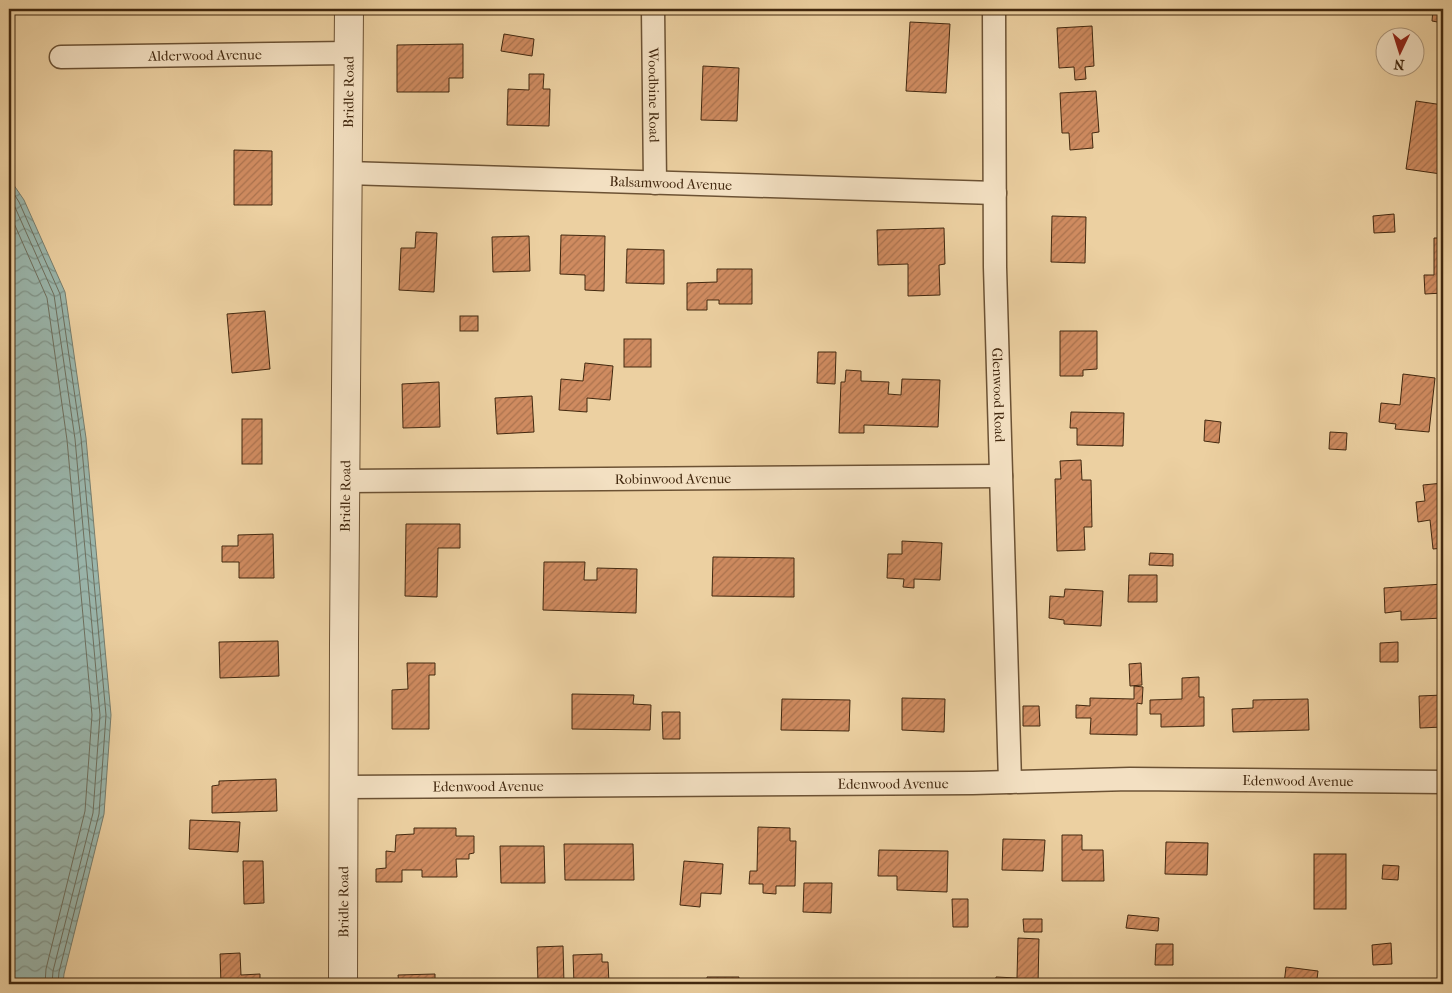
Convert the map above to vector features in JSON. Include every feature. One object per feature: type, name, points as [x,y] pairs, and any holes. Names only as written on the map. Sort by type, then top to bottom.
[{"type":"street","name":"Bridle Road","points":[[343,984],[349,9]]},
{"type":"street","name":"Woodbine Road","points":[[653,9],[655,183]]},
{"type":"street","name":"Glenwood Road","points":[[994,9],[995,267],[1010,782]]},
{"type":"street","name":"Alderwood Avenue","points":[[61,57],[348,53]]},
{"type":"street","name":"Balsamwood Avenue","points":[[348,174],[995,193]]},
{"type":"street","name":"Robinwood Avenue","points":[[345,481],[1001,476]]},
{"type":"street","name":"Edenwood Avenue","points":[[343,787],[1010,782],[1130,778],[1443,782]]},
{"type":"water","points":[[9,178],[24,200],[65,292],[86,438],[111,715],[104,814],[63,984],[9,984]]},
{"type":"building","points":[[1433,9],[1443,9],[1443,23],[1432,21]]},
{"type":"building","points":[[910,22],[950,24],[946,93],[906,91]]},
{"type":"building","points":[[1092,26],[1094,66],[1085,67],[1086,79],[1075,80],[1074,67],[1059,68],[1057,28]]},
{"type":"building","points":[[504,34],[534,39],[532,56],[501,51]]},
{"type":"building","points":[[463,44],[463,78],[449,78],[449,92],[397,92],[397,45]]},
{"type":"building","points":[[703,66],[739,68],[737,121],[701,120]]},
{"type":"building","points":[[529,74],[544,74],[543,89],[550,89],[549,126],[507,125],[508,89],[529,90]]},
{"type":"building","points":[[1096,91],[1099,132],[1092,133],[1093,148],[1070,150],[1069,133],[1062,133],[1060,93]]},
{"type":"building","points":[[1416,101],[1443,105],[1443,157],[1441,174],[1406,169]]},
{"type":"building","points":[[234,150],[272,151],[272,205],[234,205]]},
{"type":"building","points":[[1394,214],[1395,232],[1374,233],[1373,216]]},
{"type":"building","points":[[1052,216],[1086,217],[1085,263],[1051,262]]},
{"type":"building","points":[[944,228],[945,264],[939,265],[940,295],[908,296],[908,264],[878,265],[877,230]]},
{"type":"building","points":[[416,232],[437,233],[434,292],[399,290],[401,248],[415,248]]},
{"type":"building","points":[[561,235],[605,236],[604,291],[585,290],[585,275],[560,274]]},
{"type":"building","points":[[529,236],[530,271],[493,272],[492,237]]},
{"type":"building","points":[[1434,238],[1443,238],[1443,293],[1425,294],[1424,275],[1434,275]]},
{"type":"building","points":[[627,249],[664,250],[664,284],[626,283]]},
{"type":"building","points":[[717,269],[752,269],[752,304],[719,304],[719,300],[707,300],[707,310],[687,310],[687,283],[717,282]]},
{"type":"building","points":[[265,311],[270,369],[232,373],[227,314]]},
{"type":"building","points":[[460,316],[478,316],[478,331],[460,331]]},
{"type":"building","points":[[1060,331],[1097,331],[1097,369],[1083,370],[1083,376],[1060,376]]},
{"type":"building","points":[[624,339],[651,339],[651,367],[624,367]]},
{"type":"building","points":[[818,352],[836,352],[835,384],[817,383]]},
{"type":"building","points":[[585,363],[613,366],[610,400],[587,398],[587,412],[559,410],[561,379],[583,381]]},
{"type":"building","points":[[846,370],[861,371],[861,381],[889,382],[888,394],[901,395],[902,379],[940,380],[938,427],[864,425],[864,433],[839,433],[841,382],[845,382]]},
{"type":"building","points":[[1403,374],[1435,378],[1429,432],[1395,429],[1396,424],[1379,422],[1381,403],[1400,405]]},
{"type":"building","points":[[439,382],[440,427],[403,428],[402,384]]},
{"type":"building","points":[[532,396],[534,432],[497,434],[495,398]]},
{"type":"building","points":[[1071,412],[1124,413],[1123,446],[1077,445],[1077,428],[1070,428]]},
{"type":"building","points":[[242,419],[262,419],[262,464],[242,464]]},
{"type":"building","points":[[1205,420],[1221,422],[1219,443],[1204,441]]},
{"type":"building","points":[[1330,432],[1347,433],[1346,450],[1329,449]]},
{"type":"building","points":[[1081,460],[1082,480],[1091,480],[1092,527],[1084,527],[1085,550],[1057,551],[1055,479],[1061,479],[1060,461]]},
{"type":"building","points":[[1443,483],[1443,548],[1433,549],[1430,520],[1418,522],[1416,502],[1425,501],[1423,485]]},
{"type":"building","points":[[406,524],[460,524],[460,548],[438,548],[437,597],[405,596]]},
{"type":"building","points":[[273,534],[274,578],[239,578],[239,562],[222,562],[222,546],[238,546],[238,535]]},
{"type":"building","points":[[902,541],[942,543],[940,580],[914,579],[914,588],[903,587],[904,579],[887,578],[888,554],[902,554]]},
{"type":"building","points":[[1150,553],[1173,554],[1173,566],[1149,565]]},
{"type":"building","points":[[713,557],[794,558],[794,597],[712,596]]},
{"type":"building","points":[[544,562],[585,562],[584,580],[597,580],[597,568],[637,569],[636,613],[543,610]]},
{"type":"building","points":[[1129,575],[1157,575],[1157,602],[1128,602]]},
{"type":"building","points":[[1443,584],[1443,618],[1401,620],[1401,611],[1385,613],[1384,588]]},
{"type":"building","points":[[1065,589],[1103,591],[1101,626],[1064,624],[1064,620],[1049,618],[1050,596],[1064,597]]},
{"type":"building","points":[[278,641],[279,676],[220,678],[219,642]]},
{"type":"building","points":[[1398,642],[1398,662],[1380,662],[1380,643]]},
{"type":"building","points":[[407,663],[435,663],[435,675],[429,675],[429,729],[392,729],[392,690],[408,689]]},
{"type":"building","points":[[1141,663],[1142,685],[1130,686],[1129,664]]},
{"type":"building","points":[[1199,677],[1199,697],[1204,697],[1204,726],[1161,727],[1161,714],[1150,714],[1150,700],[1182,699],[1182,678]]},
{"type":"building","points":[[1134,686],[1143,687],[1142,704],[1137,703],[1137,735],[1090,734],[1091,718],[1076,718],[1076,705],[1090,706],[1090,698],[1134,699]]},
{"type":"building","points":[[572,694],[634,695],[633,704],[651,705],[650,730],[572,729]]},
{"type":"building","points":[[1443,695],[1443,727],[1420,728],[1419,696]]},
{"type":"building","points":[[902,698],[945,699],[944,732],[902,730]]},
{"type":"building","points":[[782,699],[850,700],[849,731],[781,730]]},
{"type":"building","points":[[1308,699],[1309,730],[1233,732],[1232,709],[1253,708],[1253,700]]},
{"type":"building","points":[[1023,706],[1039,706],[1040,726],[1023,726]]},
{"type":"building","points":[[662,712],[680,712],[680,739],[663,739]]},
{"type":"building","points":[[276,779],[277,811],[212,813],[212,786],[219,785],[219,781]]},
{"type":"building","points":[[190,820],[240,822],[238,852],[189,849]]},
{"type":"building","points":[[758,827],[790,828],[790,841],[796,841],[795,886],[776,886],[776,894],[763,893],[763,884],[749,884],[750,871],[757,871]]},
{"type":"building","points":[[414,828],[456,828],[456,836],[474,836],[474,853],[469,854],[469,859],[456,859],[457,877],[422,877],[422,870],[402,870],[402,882],[376,882],[376,869],[386,868],[386,851],[395,852],[396,835],[414,834]]},
{"type":"building","points":[[1062,835],[1082,835],[1082,850],[1103,850],[1104,881],[1062,881]]},
{"type":"building","points":[[1003,839],[1045,840],[1043,871],[1002,870]]},
{"type":"building","points":[[1166,842],[1208,843],[1207,875],[1165,874]]},
{"type":"building","points":[[564,844],[633,844],[634,880],[565,880]]},
{"type":"building","points":[[500,846],[544,846],[545,883],[501,883]]},
{"type":"building","points":[[879,850],[948,851],[947,892],[897,890],[897,876],[878,876]]},
{"type":"building","points":[[1314,854],[1346,854],[1346,909],[1314,909]]},
{"type":"building","points":[[243,861],[263,861],[264,903],[244,904]]},
{"type":"building","points":[[684,861],[723,864],[721,894],[701,893],[700,907],[680,905]]},
{"type":"building","points":[[1383,865],[1399,866],[1398,880],[1382,879]]},
{"type":"building","points":[[804,883],[832,883],[831,913],[803,912]]},
{"type":"building","points":[[952,899],[968,899],[968,927],[953,927]]},
{"type":"building","points":[[1128,915],[1159,918],[1158,931],[1126,928]]},
{"type":"building","points":[[1023,919],[1042,919],[1042,932],[1024,932]]},
{"type":"building","points":[[1018,938],[1039,939],[1038,984],[995,984],[996,977],[1017,978]]},
{"type":"building","points":[[1391,943],[1392,964],[1373,965],[1372,945]]},
{"type":"building","points":[[1156,944],[1173,944],[1173,965],[1155,965]]},
{"type":"building","points":[[563,946],[564,984],[538,984],[537,947]]},
{"type":"building","points":[[240,953],[241,975],[260,974],[260,984],[221,984],[220,954]]},
{"type":"building","points":[[602,954],[602,962],[608,962],[609,984],[574,984],[573,955]]},
{"type":"building","points":[[1286,967],[1318,971],[1317,979],[1373,984],[1284,984]]},
{"type":"building","points":[[435,974],[435,984],[399,984],[398,975]]},
{"type":"building","points":[[707,977],[739,977],[738,984],[707,984]]}]
